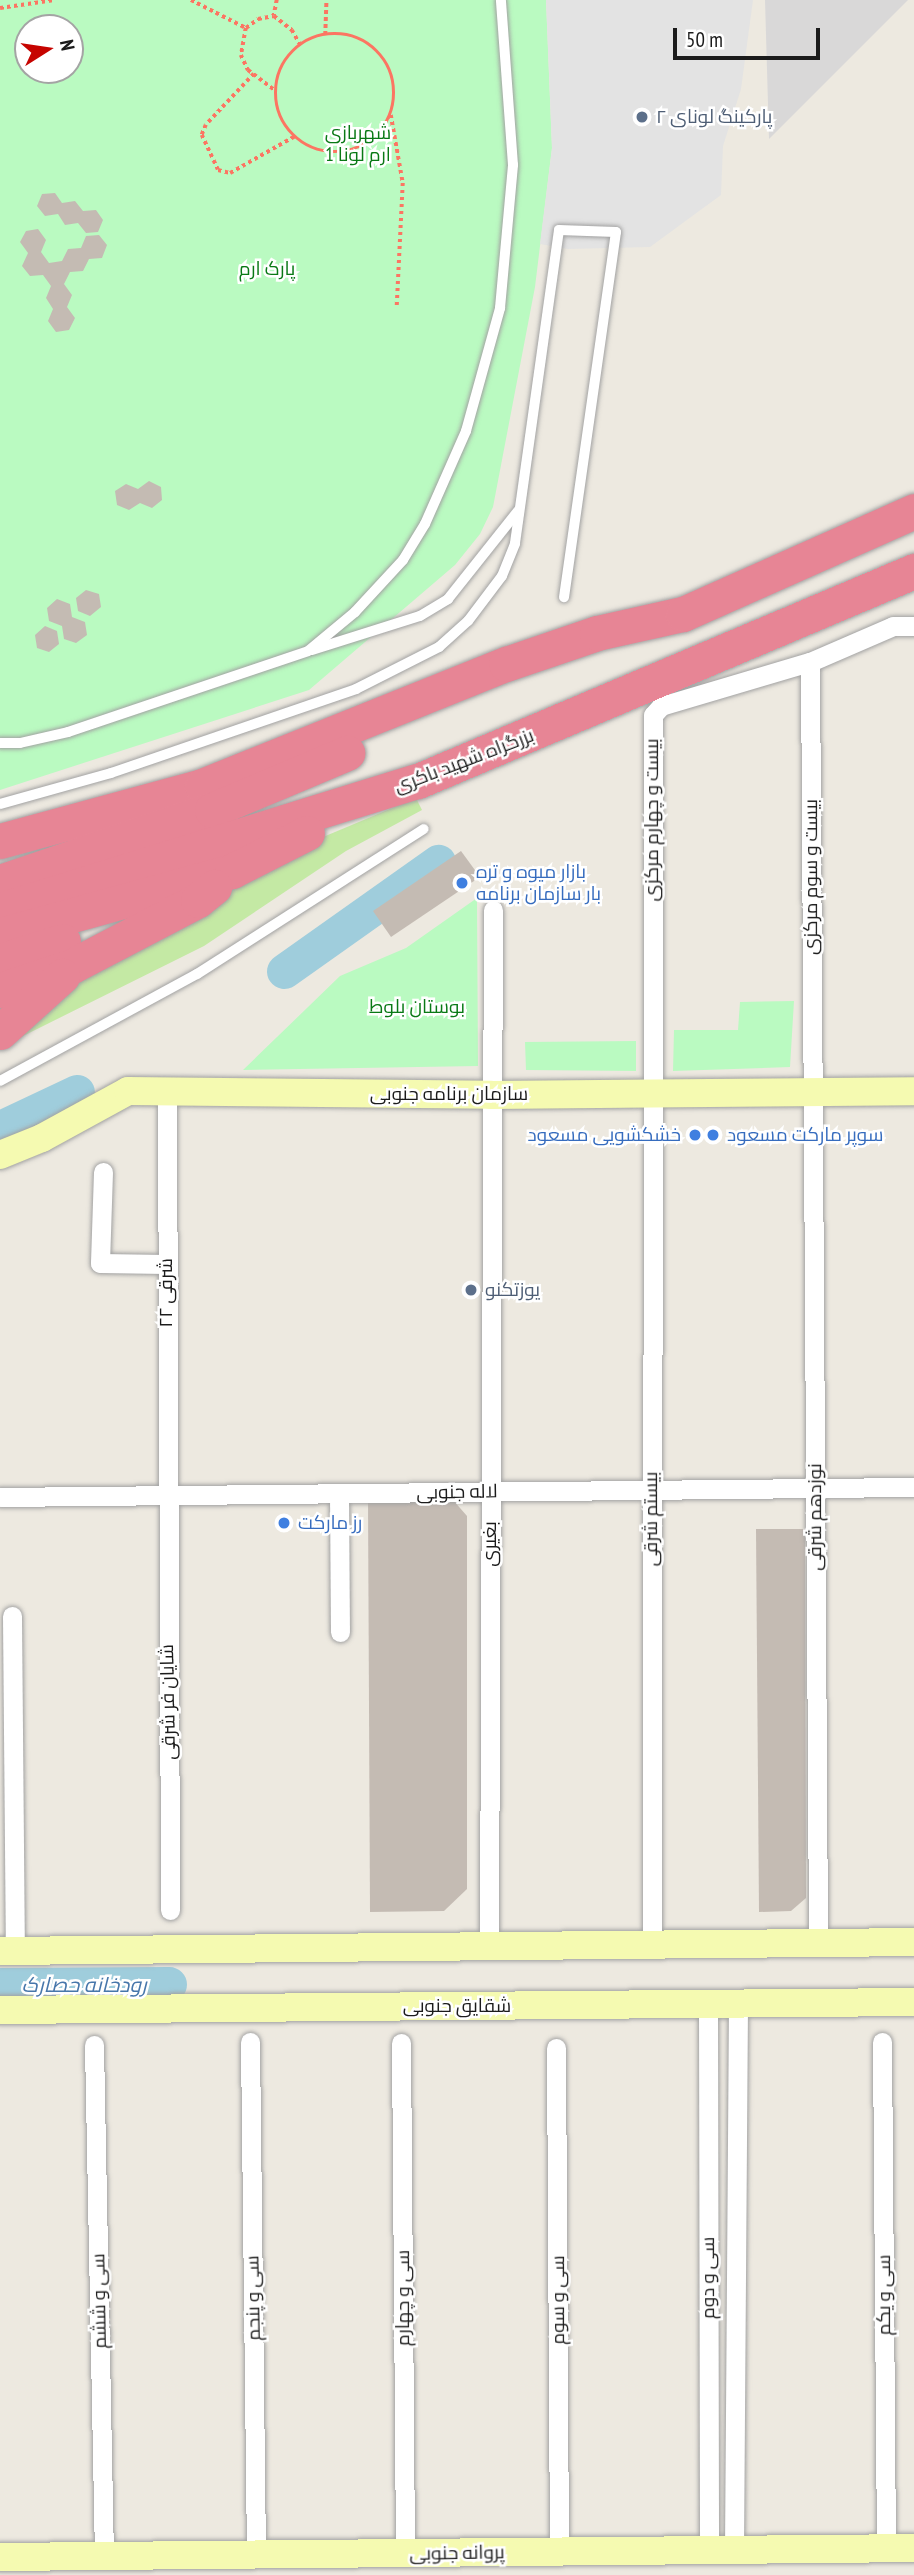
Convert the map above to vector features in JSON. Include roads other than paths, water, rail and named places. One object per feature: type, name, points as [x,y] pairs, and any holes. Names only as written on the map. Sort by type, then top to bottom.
[{"type":"highway","points":[[0,882],[212,810],[683,614],[914,510]]},
{"type":"highway","name":"بزرگراه شهید باکری","points":[[0,910],[397,788],[545,730],[914,571]]},
{"type":"highway","points":[[0,841],[202,786],[506,664],[597,633],[683,614]]},
{"type":"highway","points":[[0,961],[100,929],[232,871],[397,788]]},
{"type":"highway","points":[[0,935],[232,871]]},
{"type":"highway","points":[[0,990],[72,966],[198,900],[232,871]]},
{"type":"highway","points":[[0,1032],[72,966]]},
{"type":"street","name":"بیست و چهارم مرکزی","points":[[650,1094],[653,716],[661,706],[810,662],[893,626],[914,626]]},
{"type":"street","name":"بیست و سوم مرکزی","points":[[810,662],[813,1092]]},
{"type":"street","name":"بغیری","points":[[489,1946],[493,910]]},
{"type":"street","name":"سازمان برنامه جنوبی","points":[[0,1155],[42,1138],[128,1091],[491,1095],[914,1091]]},
{"type":"street","name":"۲۲ شرقی","points":[[166,1495],[167,1091]]},
{"type":"street","name":"نوزدهم شرقی","points":[[813,1092],[818,1943]]},
{"type":"street","name":"بیستم شرقی","points":[[650,1094],[652,1945]]},
{"type":"street","points":[[103,1172],[100,1263],[166,1264]]},
{"type":"street","name":"لاله جنوبی","points":[[0,1497],[914,1487]]},
{"type":"street","points":[[339,1493],[340,1632]]},
{"type":"street","name":"شایان فر شرقی","points":[[166,1495],[170,1910]]},
{"type":"street","points":[[12,1616],[8,1951],[914,1942]]},
{"type":"street","name":"شقایق جنوبی","points":[[0,2010],[737,2017],[914,2002]]},
{"type":"street","name":"سی و دوم","points":[[708,2016],[708,2206],[721,2550]]},
{"type":"street","name":"سی و دوم","points":[[721,2550],[736,2207],[737,2017]]},
{"type":"street","name":"سی و پنجم","points":[[250,2042],[256,2554]]},
{"type":"street","name":"سی و یکم","points":[[882,2042],[886,2549]]},
{"type":"street","name":"سی و چهارم","points":[[401,2043],[404,2553]]},
{"type":"street","name":"سی و ششم","points":[[94,2045],[104,2556]]},
{"type":"street","name":"سی و سوم","points":[[556,2048],[559,2552]]},
{"type":"street","points":[[708,2206],[736,2207]]},
{"type":"street","name":"پروانه جنوبی","points":[[0,2557],[721,2550],[785,2562],[914,2548]]},
{"type":"lane","points":[[309,651],[355,612],[402,560],[430,515],[466,431],[500,308],[509,236],[513,165],[501,0]]},
{"type":"lane","points":[[0,804],[111,773],[356,689],[439,648],[468,621],[502,576],[515,542],[559,230],[616,232],[564,597]]},
{"type":"lane","points":[[0,743],[20,743],[68,732],[420,616],[441,604],[519,510]]},
{"type":"lane","points":[[0,1081],[197,974],[424,829]]},
{"type":"waterway","points":[[284,971],[438,862]]},
{"type":"waterway","points":[[0,1128],[77,1092]]},
{"type":"waterway","name":"رودخانه حصارک","points":[[0,1985],[169,1984]]},
{"type":"place","name":"پارکینگ لونای ۲","points":[[642,117]]},
{"type":"place","name":"بازار میوه و تره بار سازمان برنامه","points":[[462,883]]},
{"type":"place","name":"خشکشویی مسعود","points":[[695,1135]]},
{"type":"place","name":"سوپر مارکت مسعود","points":[[713,1135]]},
{"type":"place","name":"یوزتکنو","points":[[471,1290]]},
{"type":"place","name":"رز مارکت","points":[[284,1523]]},
{"type":"park label","name":"شهربازی ارم لونا 1","points":[[358,144]]},
{"type":"park label","name":"پارک ارم","points":[[267,269]]},
{"type":"park label","name":"بوستان بلوط","points":[[417,1007]]}]
